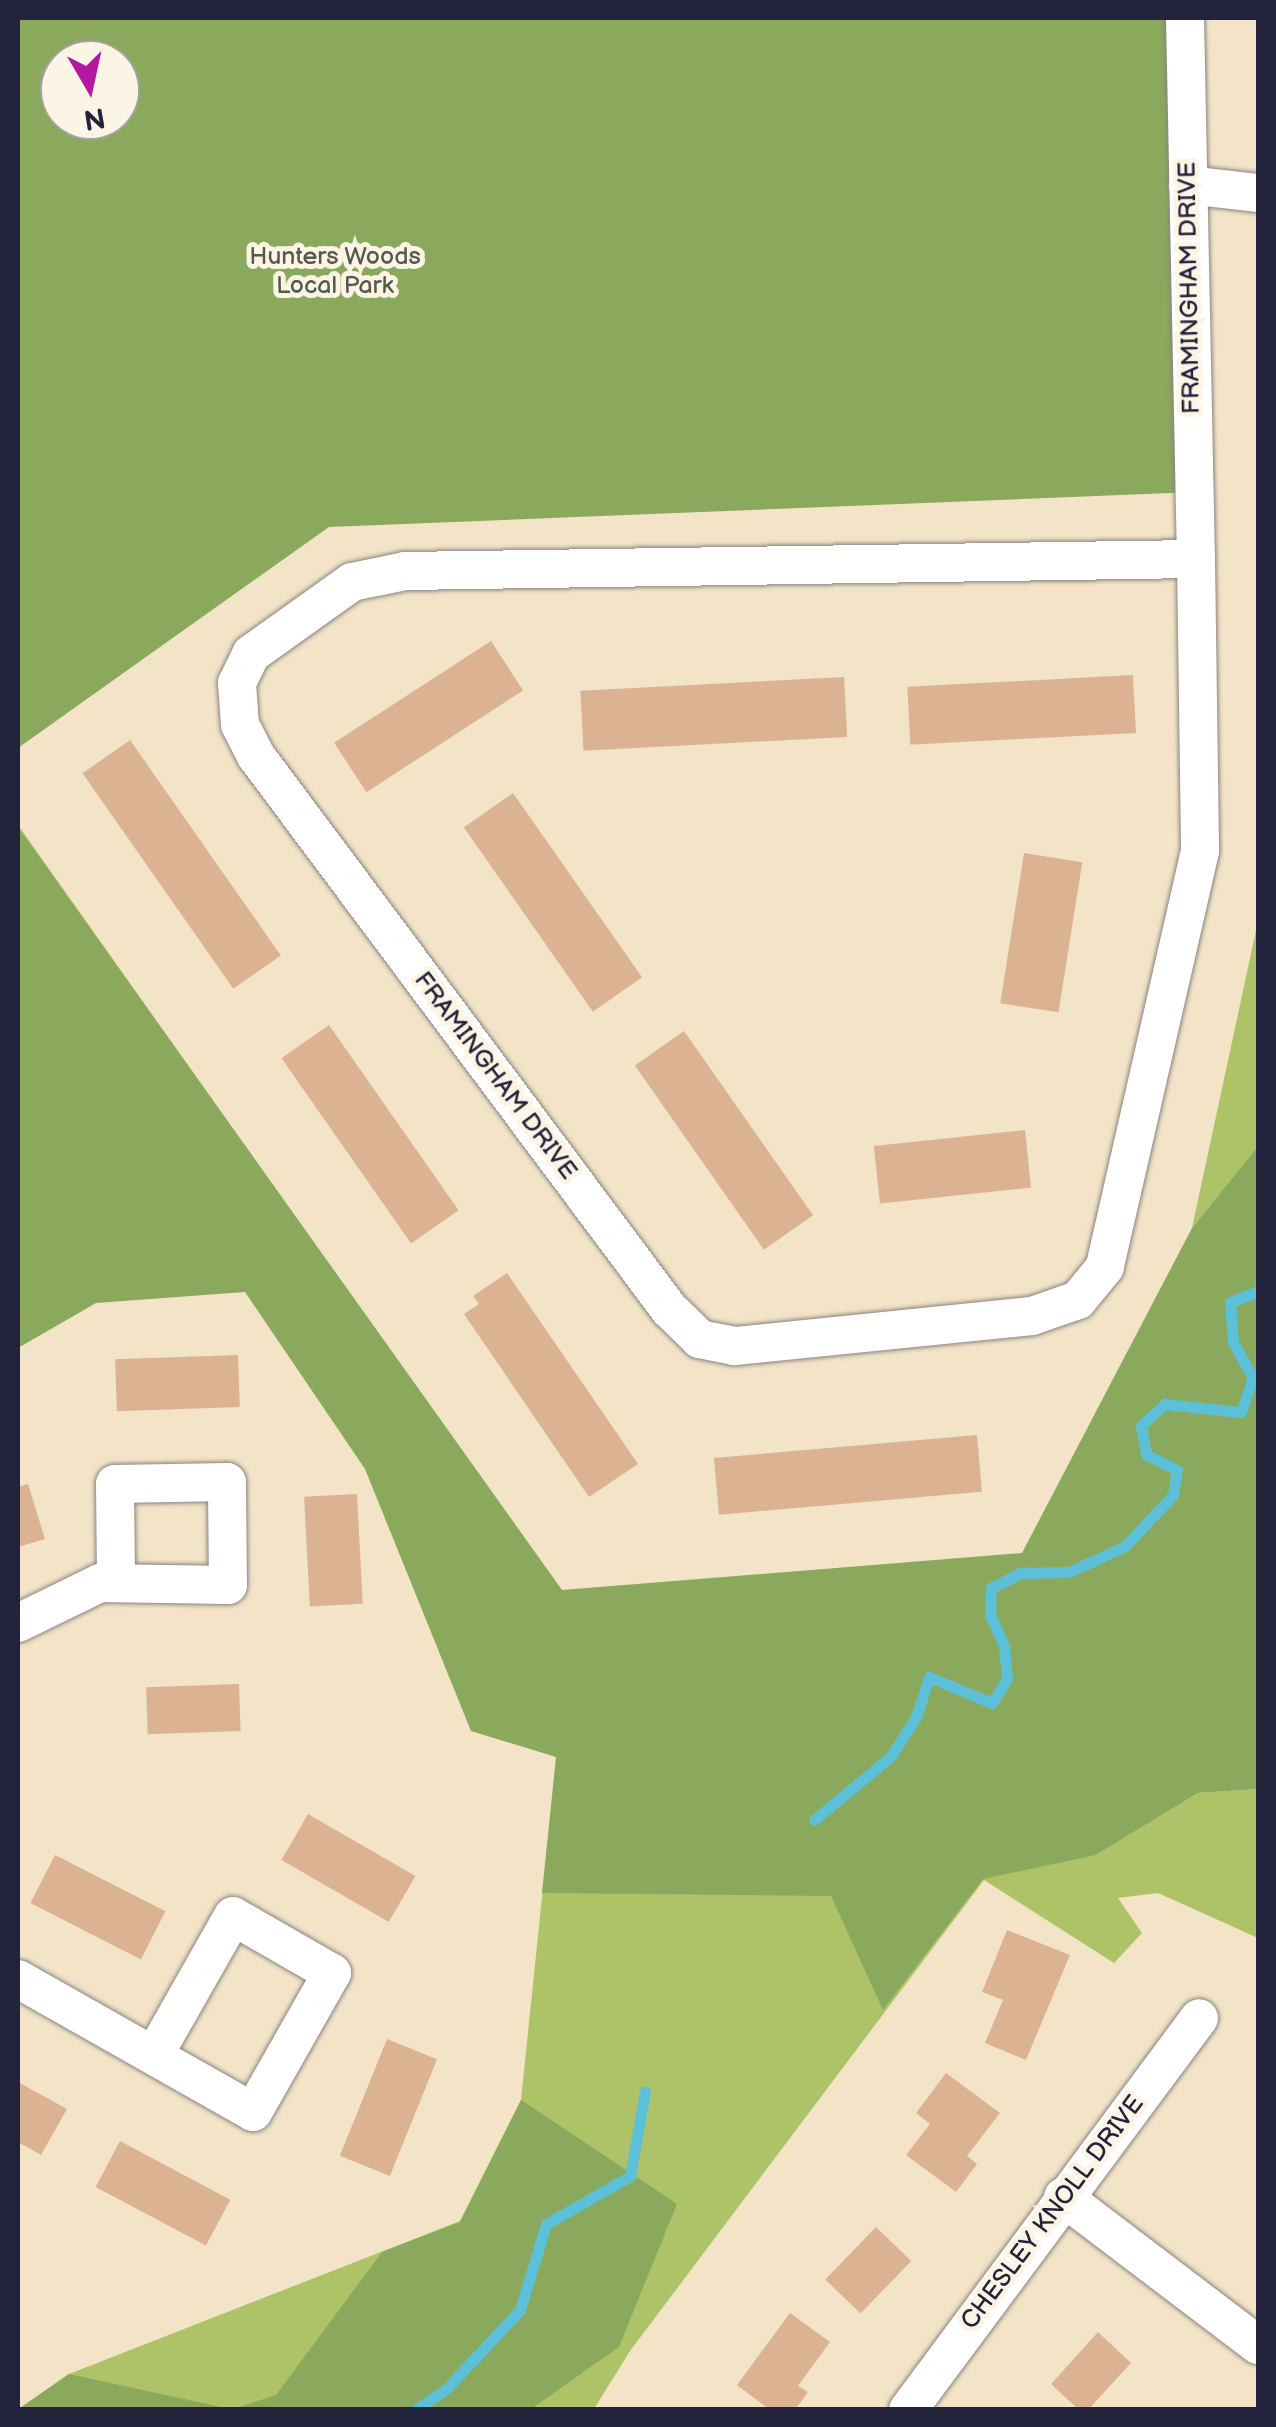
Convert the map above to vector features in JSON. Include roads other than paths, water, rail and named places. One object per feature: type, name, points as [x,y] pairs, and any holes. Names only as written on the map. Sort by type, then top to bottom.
[{"type":"street","name":"FRAMINGHAM DRIVE","points":[[1184,18],[1196,559],[1200,851],[1105,1267],[1078,1300],[1032,1316],[736,1346],[700,1340],[669,1309],[256,756],[240,725],[237,682],[251,654],[352,582],[404,571],[1196,559]]},
{"type":"street","points":[[1188,185],[1258,192]]},
{"type":"street","points":[[18,1623],[100,1583],[116,1583]]},
{"type":"street","points":[[18,1979],[252,2112],[332,1972],[233,1916],[154,2055]]},
{"type":"street","name":"CHESLEY KNOLL DRIVE","points":[[908,2410],[1199,2018]]},
{"type":"street","points":[[1064,2197],[1258,2345]]},
{"type":"waterway","points":[[814,1820],[891,1756],[916,1717],[929,1677],[992,1703],[1007,1679],[1004,1646],[990,1614],[991,1588],[1020,1573],[1069,1572],[1125,1546],[1173,1495],[1177,1470],[1146,1454],[1141,1426],[1165,1404],[1241,1412],[1253,1378],[1233,1342],[1230,1302],[1258,1291]]},
{"type":"waterway","points":[[415,2410],[446,2389],[520,2310],[546,2224],[630,2176],[645,2091]]},
{"type":"park label","name":"Hunters Woods Local Park","points":[[335,272]]}]
